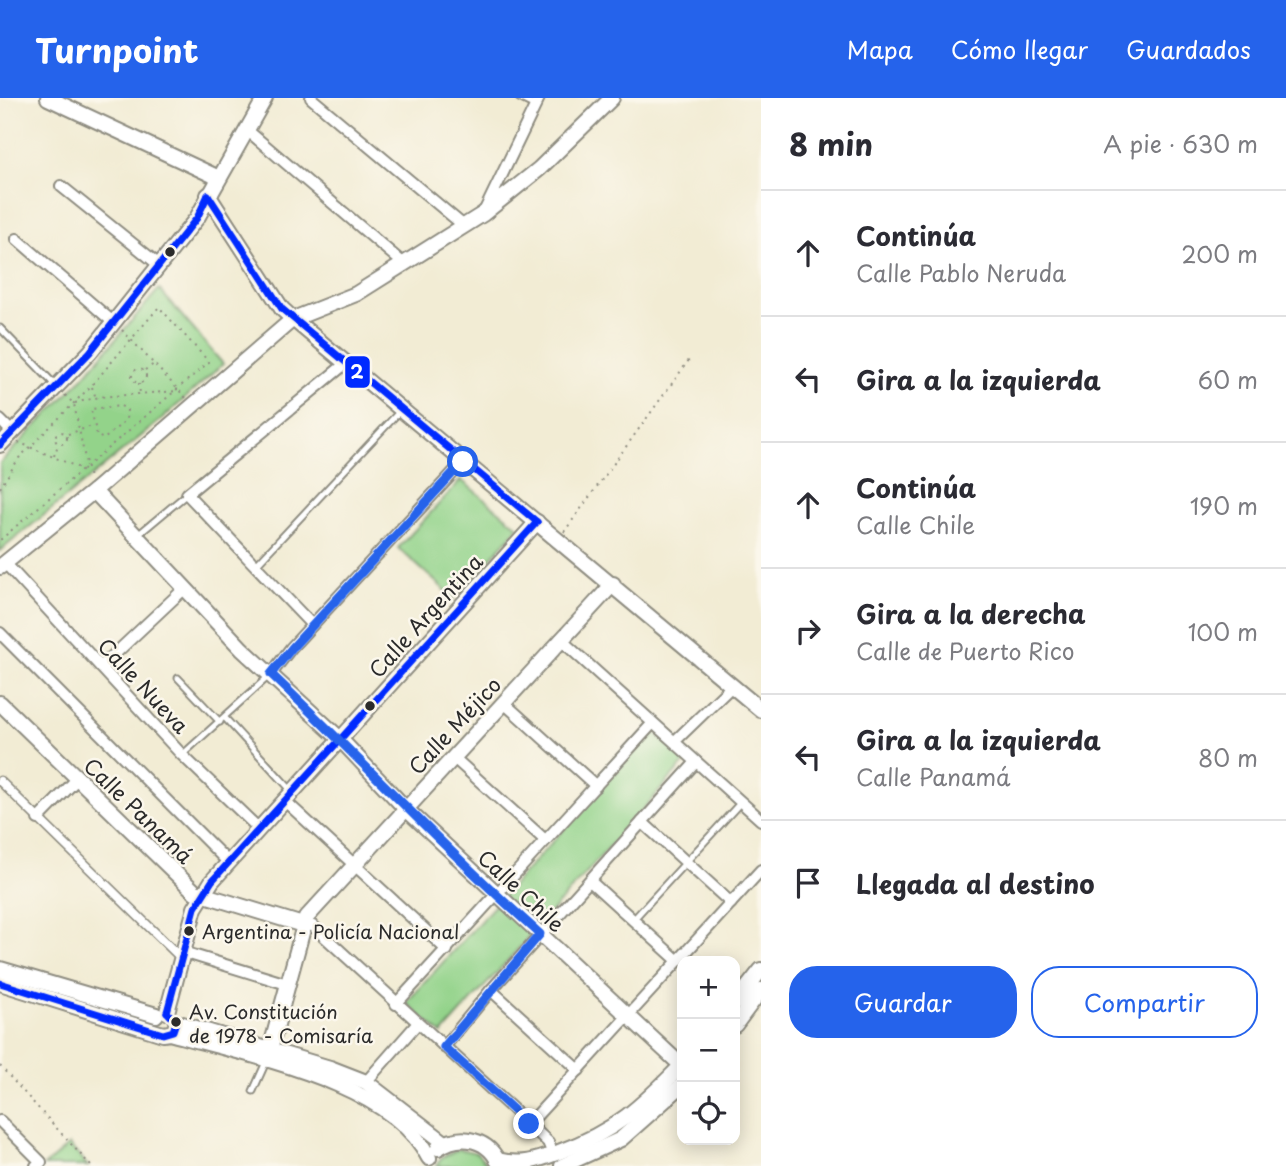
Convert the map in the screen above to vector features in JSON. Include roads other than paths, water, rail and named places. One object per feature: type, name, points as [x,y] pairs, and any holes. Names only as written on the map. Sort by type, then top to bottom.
[{"type":"street","points":[[48,98],[219,178]]},
{"type":"street","points":[[0,420],[7,437],[57,387],[114,323],[197,218],[264,98]]},
{"type":"street","points":[[311,98],[464,226]]},
{"type":"street","points":[[3,565],[94,491],[293,319],[349,298],[483,214],[516,190],[612,98]]},
{"type":"street","points":[[483,214],[537,102]]},
{"type":"street","points":[[247,130],[404,264]]},
{"type":"street","points":[[499,180],[516,190]]},
{"type":"street","points":[[61,186],[159,265]]},
{"type":"street","points":[[208,195],[282,309],[761,710]]},
{"type":"street","points":[[17,239],[114,323]]},
{"type":"street","points":[[312,625],[187,494],[345,364]]},
{"type":"street","points":[[271,674],[312,625],[463,462]]},
{"type":"street","name":"Calle Chile","points":[[94,491],[234,641],[340,739],[406,809],[495,895],[677,1061]]},
{"type":"street","name":"Calle Argentina","points":[[165,1022],[182,955],[202,895],[228,862],[537,522]]},
{"type":"street","name":"Calle Nueva","points":[[3,565],[102,667],[182,755],[259,829]]},
{"type":"street","name":"Calle Méjico","points":[[268,1056],[303,925],[353,863],[406,809],[612,584]]},
{"type":"street","points":[[102,667],[185,588]]},
{"type":"street","points":[[0,633],[228,862]]},
{"type":"street","points":[[560,639],[761,820]]},
{"type":"street","points":[[675,741],[733,685]]},
{"type":"street","name":"Calle Panamá","points":[[0,703],[195,892],[313,926],[548,1142],[557,1160]]},
{"type":"street","points":[[504,703],[596,786]]},
{"type":"street","points":[[397,1004],[652,724]]},
{"type":"street","points":[[453,757],[545,840]]},
{"type":"street","points":[[444,1047],[540,934],[696,762]]},
{"type":"street","points":[[38,819],[77,779]]},
{"type":"street","points":[[0,781],[182,955],[287,984]]},
{"type":"street","points":[[289,797],[353,863],[447,950]]},
{"type":"street","points":[[642,822],[731,903]]},
{"type":"street","points":[[529,1124],[676,959],[761,870]]},
{"type":"street","points":[[590,881],[676,959]]},
{"type":"street","points":[[0,969],[268,1056],[366,1083],[445,1143]]},
{"type":"street","points":[[740,997],[761,970]]},
{"type":"street","points":[[0,983],[165,1022]]},
{"type":"street","points":[[491,990],[579,1070]]},
{"type":"street","points":[[739,1019],[761,990]]},
{"type":"street","points":[[366,1083],[417,1024]]},
{"type":"street","points":[[268,1056],[362,1095],[414,1133],[427,1162],[445,1143],[460,1139],[475,1140],[488,1148],[498,1163],[515,1165],[557,1160],[621,1139],[677,1089]]},
{"type":"street","points":[[557,1160],[614,1128],[677,1071]]},
{"type":"street","points":[[0,1121],[39,1164]]},
{"type":"lane","points":[[519,98],[537,102]]},
{"type":"lane","points":[[0,328],[57,387]]},
{"type":"lane","points":[[254,567],[401,410]]},
{"type":"lane","points":[[136,536],[187,494]]},
{"type":"lane","points":[[182,755],[271,674]]},
{"type":"lane","points":[[178,678],[222,720],[289,797]]},
{"type":"lane","points":[[633,920],[741,802]]},
{"type":"lane","points":[[253,1091],[268,1056]]},
{"type":"place","name":"Argentina - Policía Nacional","points":[[189,931]]},
{"type":"place","name":"Av. Constitución de 1978 - Comisaría","points":[[176,1022]]}]
